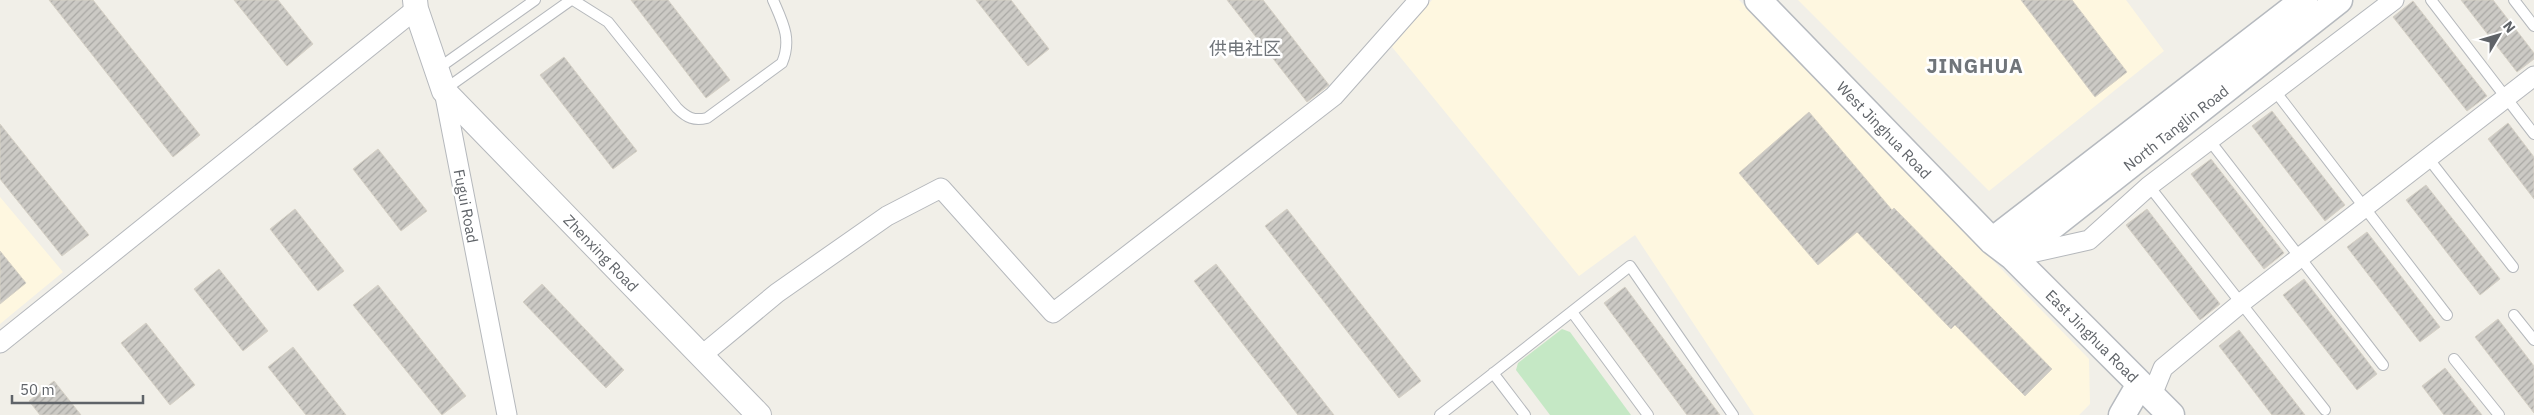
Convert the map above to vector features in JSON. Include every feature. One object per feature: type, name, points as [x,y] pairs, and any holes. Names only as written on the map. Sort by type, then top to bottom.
[{"type":"main road","name":"West Jinghua Road","points":[[1758,0],[1992,240],[2013,257]]},
{"type":"main road","name":"North Tanglin Road","points":[[1992,240],[2304,0]]},
{"type":"main road","name":"North Tanglin Road","points":[[2013,257],[2339,0]]},
{"type":"main road","name":"East Jinghua Road","points":[[2013,257],[2144,398],[2171,415]]},
{"type":"main road","points":[[2122,415],[2144,398]]},
{"type":"street","points":[[701,356],[777,294],[880,221],[941,188],[1053,313],[1334,96],[1419,0]]},
{"type":"street","points":[[2013,257],[2089,240],[2149,186],[2394,0]]},
{"type":"street","name":"Fugui Road","points":[[416,5],[440,80],[507,415]]},
{"type":"street","points":[[0,343],[416,5]]},
{"type":"street","points":[[2144,398],[2163,368],[2241,303],[2534,76]]},
{"type":"street","name":"Zhenxing Road","points":[[440,80],[758,415]]},
{"type":"lane","points":[[440,80],[535,0]]},
{"type":"lane","points":[[440,80],[572,0],[608,22],[677,108],[686,117],[696,121],[708,118],[782,63],[787,51],[787,33],[773,0]]},
{"type":"lane","points":[[2432,0],[2534,134]]},
{"type":"lane","points":[[2514,0],[2534,26]]},
{"type":"lane","points":[[2275,91],[2447,315]]},
{"type":"lane","points":[[2210,141],[2383,365]]},
{"type":"lane","points":[[2428,158],[2513,267]]},
{"type":"lane","points":[[2149,186],[2325,410]]},
{"type":"lane","points":[[1440,415],[1630,266],[1733,415]]},
{"type":"lane","points":[[1572,312],[1648,415]]},
{"type":"lane","points":[[2514,315],[2534,340]]},
{"type":"lane","points":[[2454,359],[2499,415]]},
{"type":"lane","points":[[1493,373],[1525,415]]},
{"type":"shaded area","points":[[1432,0],[1739,0],[2089,359],[2090,404],[2079,415],[1754,415],[1635,235],[1579,276],[1392,47]]},
{"type":"shaded area","points":[[1798,0],[2126,0],[2164,51],[1989,191]]},
{"type":"shaded area","points":[[0,197],[63,272],[0,324]]},
{"type":"green space","points":[[1562,329],[1570,332],[1631,415],[1550,415],[1516,370],[1518,363]]},
{"type":"building","points":[[49,0],[93,0],[200,135],[173,157]]},
{"type":"building","points":[[234,0],[278,0],[313,44],[287,66]]},
{"type":"building","points":[[631,0],[668,0],[730,80],[706,98]]},
{"type":"building","points":[[976,0],[1011,0],[1049,49],[1028,66]]},
{"type":"building","points":[[1227,0],[1263,0],[1329,85],[1307,102]]},
{"type":"building","points":[[2021,0],[2072,0],[2127,72],[2095,97]]},
{"type":"building","points":[[2461,0],[2493,0],[2534,53],[2534,59],[2517,72]]},
{"type":"building","points":[[2413,1],[2487,96],[2467,111],[2393,17]]},
{"type":"building","points":[[564,57],[637,151],[613,169],[540,75]]},
{"type":"building","points":[[2272,111],[2345,205],[2325,221],[2252,126]]},
{"type":"building","points":[[1809,112],[1892,210],[1894,208],[2052,369],[2025,396],[1955,325],[1951,329],[1857,232],[1818,265],[1739,173]]},
{"type":"building","points":[[2508,123],[2534,157],[2534,199],[2488,139]]},
{"type":"building","points":[[0,124],[89,235],[62,256],[0,179]]},
{"type":"building","points":[[378,149],[427,211],[401,231],[353,169]]},
{"type":"building","points":[[2211,159],[2284,253],[2264,269],[2191,174]]},
{"type":"building","points":[[2426,185],[2500,279],[2480,295],[2406,200]]},
{"type":"building","points":[[295,209],[344,271],[318,291],[270,229]]},
{"type":"building","points":[[1287,209],[1421,381],[1399,398],[1265,226]]},
{"type":"building","points":[[2147,209],[2220,304],[2200,320],[2126,225]]},
{"type":"building","points":[[2367,232],[2440,327],[2420,342],[2347,247]]},
{"type":"building","points":[[0,251],[26,283],[0,304]]},
{"type":"building","points":[[1216,264],[1334,415],[1298,415],[1194,281]]},
{"type":"building","points":[[219,269],[268,331],[243,351],[194,289]]},
{"type":"building","points":[[2304,279],[2377,374],[2357,390],[2283,295]]},
{"type":"building","points":[[542,284],[624,370],[606,388],[523,302]]},
{"type":"building","points":[[378,285],[466,396],[442,415],[353,305]]},
{"type":"building","points":[[1625,287],[1720,415],[1687,415],[1604,303]]},
{"type":"building","points":[[2498,319],[2534,366],[2534,413],[2475,337]]},
{"type":"building","points":[[146,323],[195,385],[170,405],[121,343]]},
{"type":"building","points":[[2239,330],[2305,415],[2272,415],[2219,346]]},
{"type":"building","points":[[293,347],[346,415],[306,415],[268,367]]},
{"type":"building","points":[[2445,368],[2482,415],[2444,415],[2422,386]]},
{"type":"building","points":[[54,381],[81,415],[40,415],[29,401]]},
{"type":"district","name":"供电社区","points":[[1245,48]]},
{"type":"district","name":"JINGHUA","points":[[1975,65]]}]
